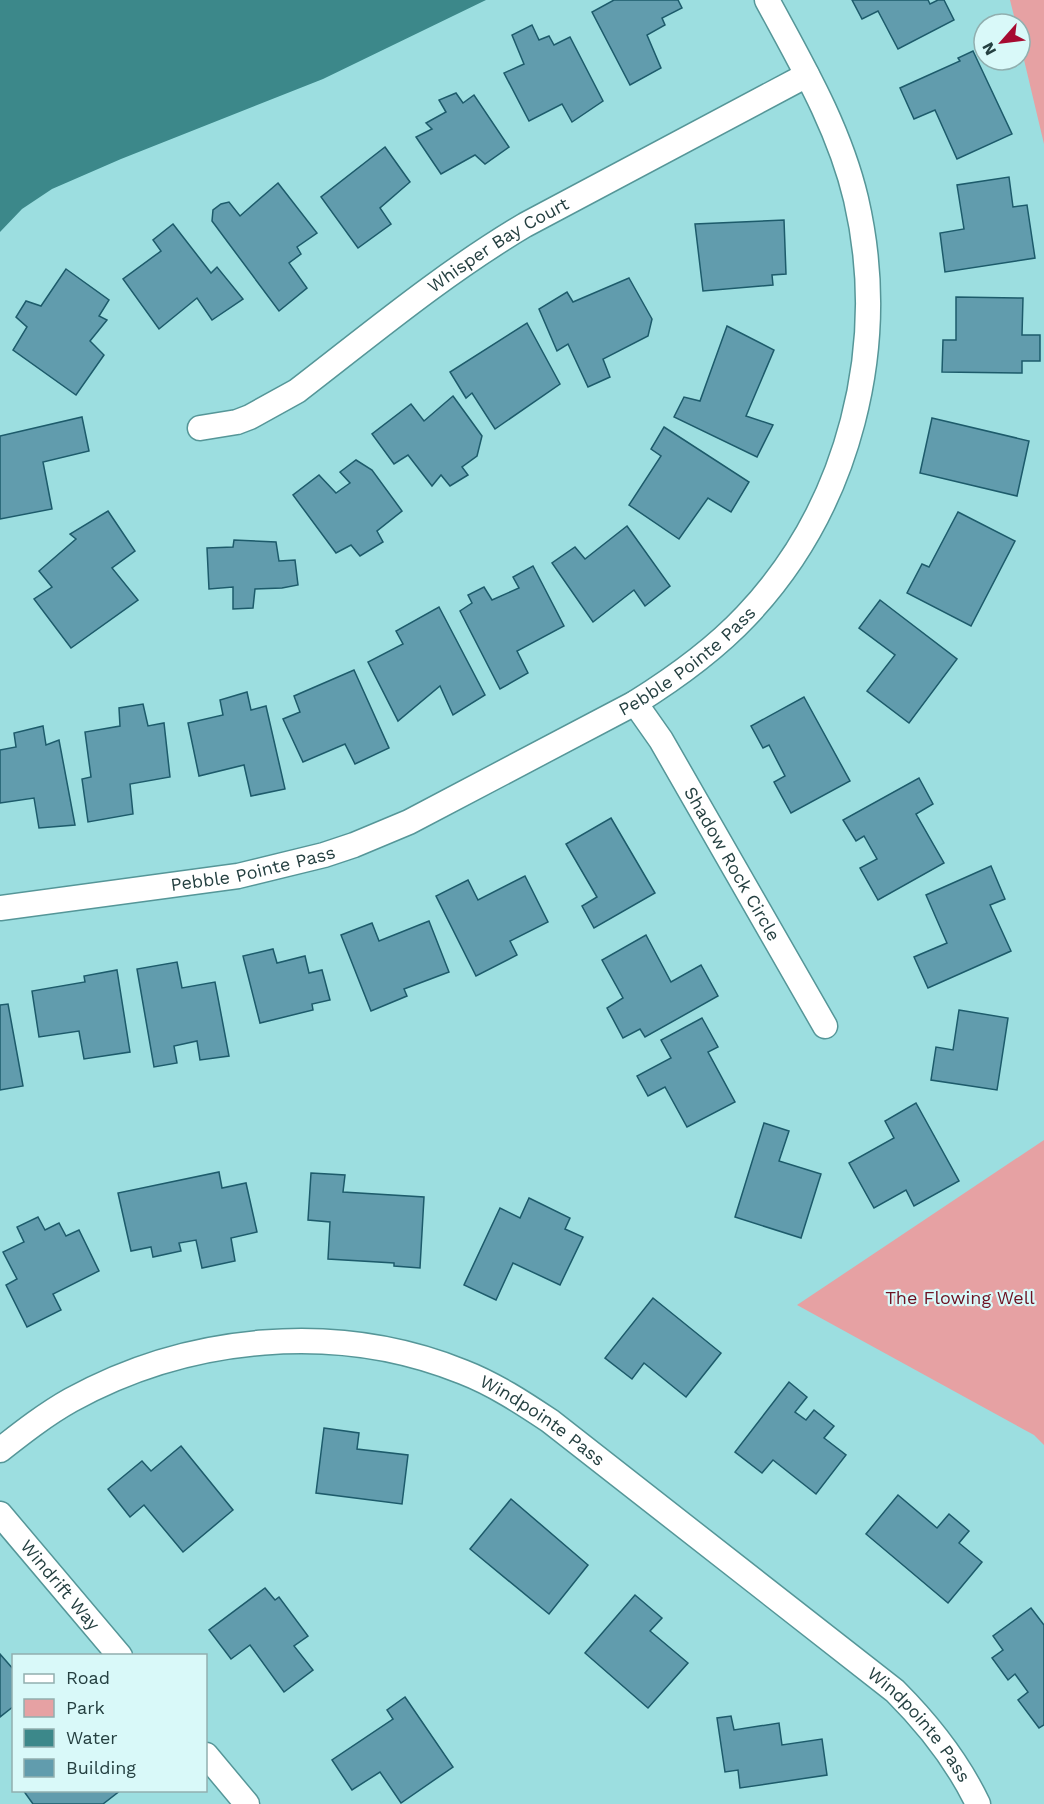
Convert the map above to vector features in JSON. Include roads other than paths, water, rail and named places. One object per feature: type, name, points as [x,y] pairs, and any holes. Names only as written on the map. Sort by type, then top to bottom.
[{"type":"street","name":"Pebble Pointe Pass","points":[[0,908],[238,876],[324,855],[409,822],[635,703],[666,684],[698,660],[745,617],[764,596],[807,536],[826,499],[852,426],[865,359],[868,300],[866,252],[855,197],[838,143],[807,75],[767,0]]},
{"type":"street","name":"Whisper Bay Court","points":[[200,428],[237,422],[297,391],[457,268],[490,246],[525,225],[807,75]]},
{"type":"street","name":"Shadow Rock Circle","points":[[635,703],[661,740],[825,1026]]},
{"type":"street","name":"Windpointe Pass","points":[[0,1449],[71,1400],[111,1380],[184,1354],[260,1342],[306,1341],[356,1345],[443,1364],[465,1372],[530,1407],[568,1434],[895,1691],[940,1740],[967,1781],[978,1804]]},
{"type":"street","name":"Windrift Way","points":[[0,1514],[118,1654]]},
{"type":"street","points":[[207,1756],[247,1804]]},
{"type":"water","points":[[0,0],[486,0],[323,79],[121,159],[52,189],[22,209],[0,232]]},
{"type":"park label","name":"The Flowing Well","points":[[960,1298]]}]
